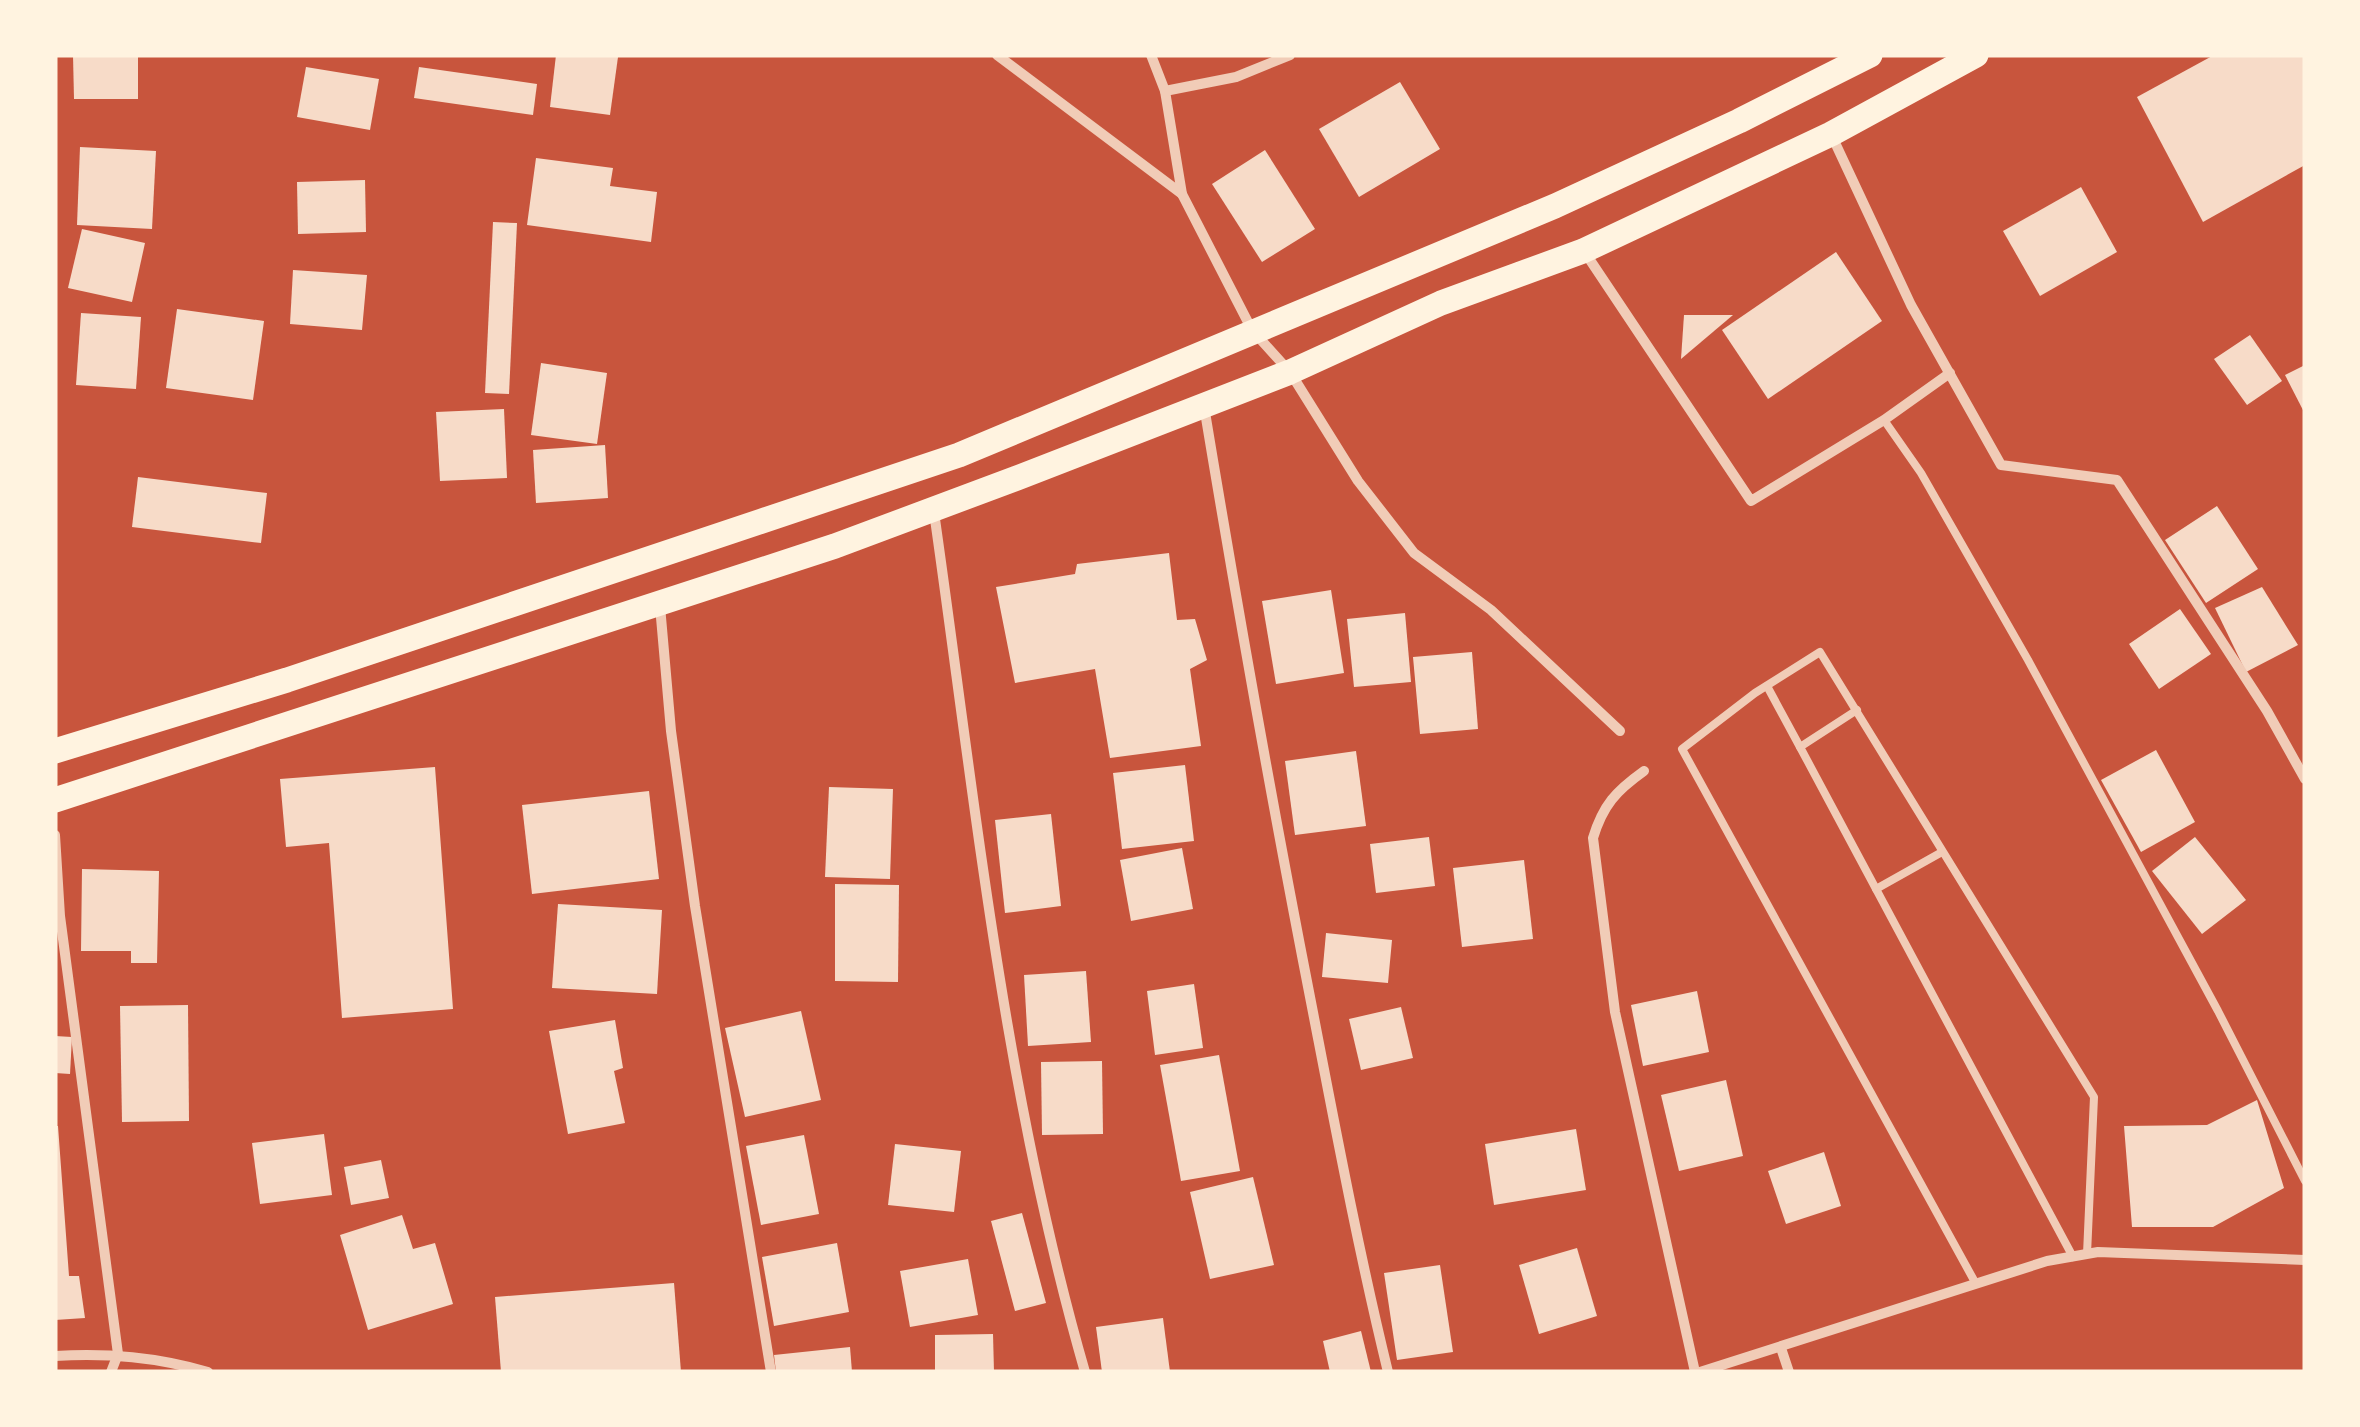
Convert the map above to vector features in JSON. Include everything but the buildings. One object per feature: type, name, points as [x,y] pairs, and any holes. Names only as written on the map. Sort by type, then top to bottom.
[{"type":"main road","points":[[55,751],[305,674],[942,462],[1555,206],[1870,55]]},
{"type":"main road","points":[[55,800],[660,605],[934,510],[1290,372],[1441,303],[1584,250],[1831,134],[1976,55]]},
{"type":"street","points":[[997,55],[1182,194]]},
{"type":"street","points":[[1151,55],[1165,91],[1182,194],[1252,330],[1290,372],[1358,481],[1414,552],[1491,610],[1620,730]]},
{"type":"street","points":[[1165,91],[1236,76],[1290,55]]},
{"type":"street","points":[[1831,134],[1911,305],[2000,465],[2117,480],[2266,711],[2305,779]]},
{"type":"street","points":[[1584,250],[1751,501],[1884,420],[1950,373]]},
{"type":"street","points":[[1204,404],[1292,907],[1360,1258],[1388,1372]]},
{"type":"street","points":[[934,510],[1004,1014],[1053,1263],[1084,1372]]},
{"type":"street","points":[[660,605],[671,731],[695,906],[770,1372]]},
{"type":"street","points":[[1644,771],[1623,786],[1601,812],[1593,838],[1594,856],[1616,1012],[1698,1372],[2047,1261],[2087,1254],[2305,1260]]},
{"type":"street","points":[[55,835],[60,916],[118,1354],[111,1372]]},
{"type":"street","points":[[1781,1348],[1788,1372]]},
{"type":"street","points":[[55,1356],[118,1354],[163,1359],[208,1372]]},
{"type":"lane","points":[[1884,420],[1922,472],[2028,660],[2305,1181]]},
{"type":"lane","points":[[1976,1284],[1682,749],[1766,686],[1820,652],[2094,1097],[2087,1254]]},
{"type":"lane","points":[[1766,686],[2074,1257]]},
{"type":"lane","points":[[1800,746],[1857,710]]},
{"type":"lane","points":[[1876,889],[1942,852]]}]
